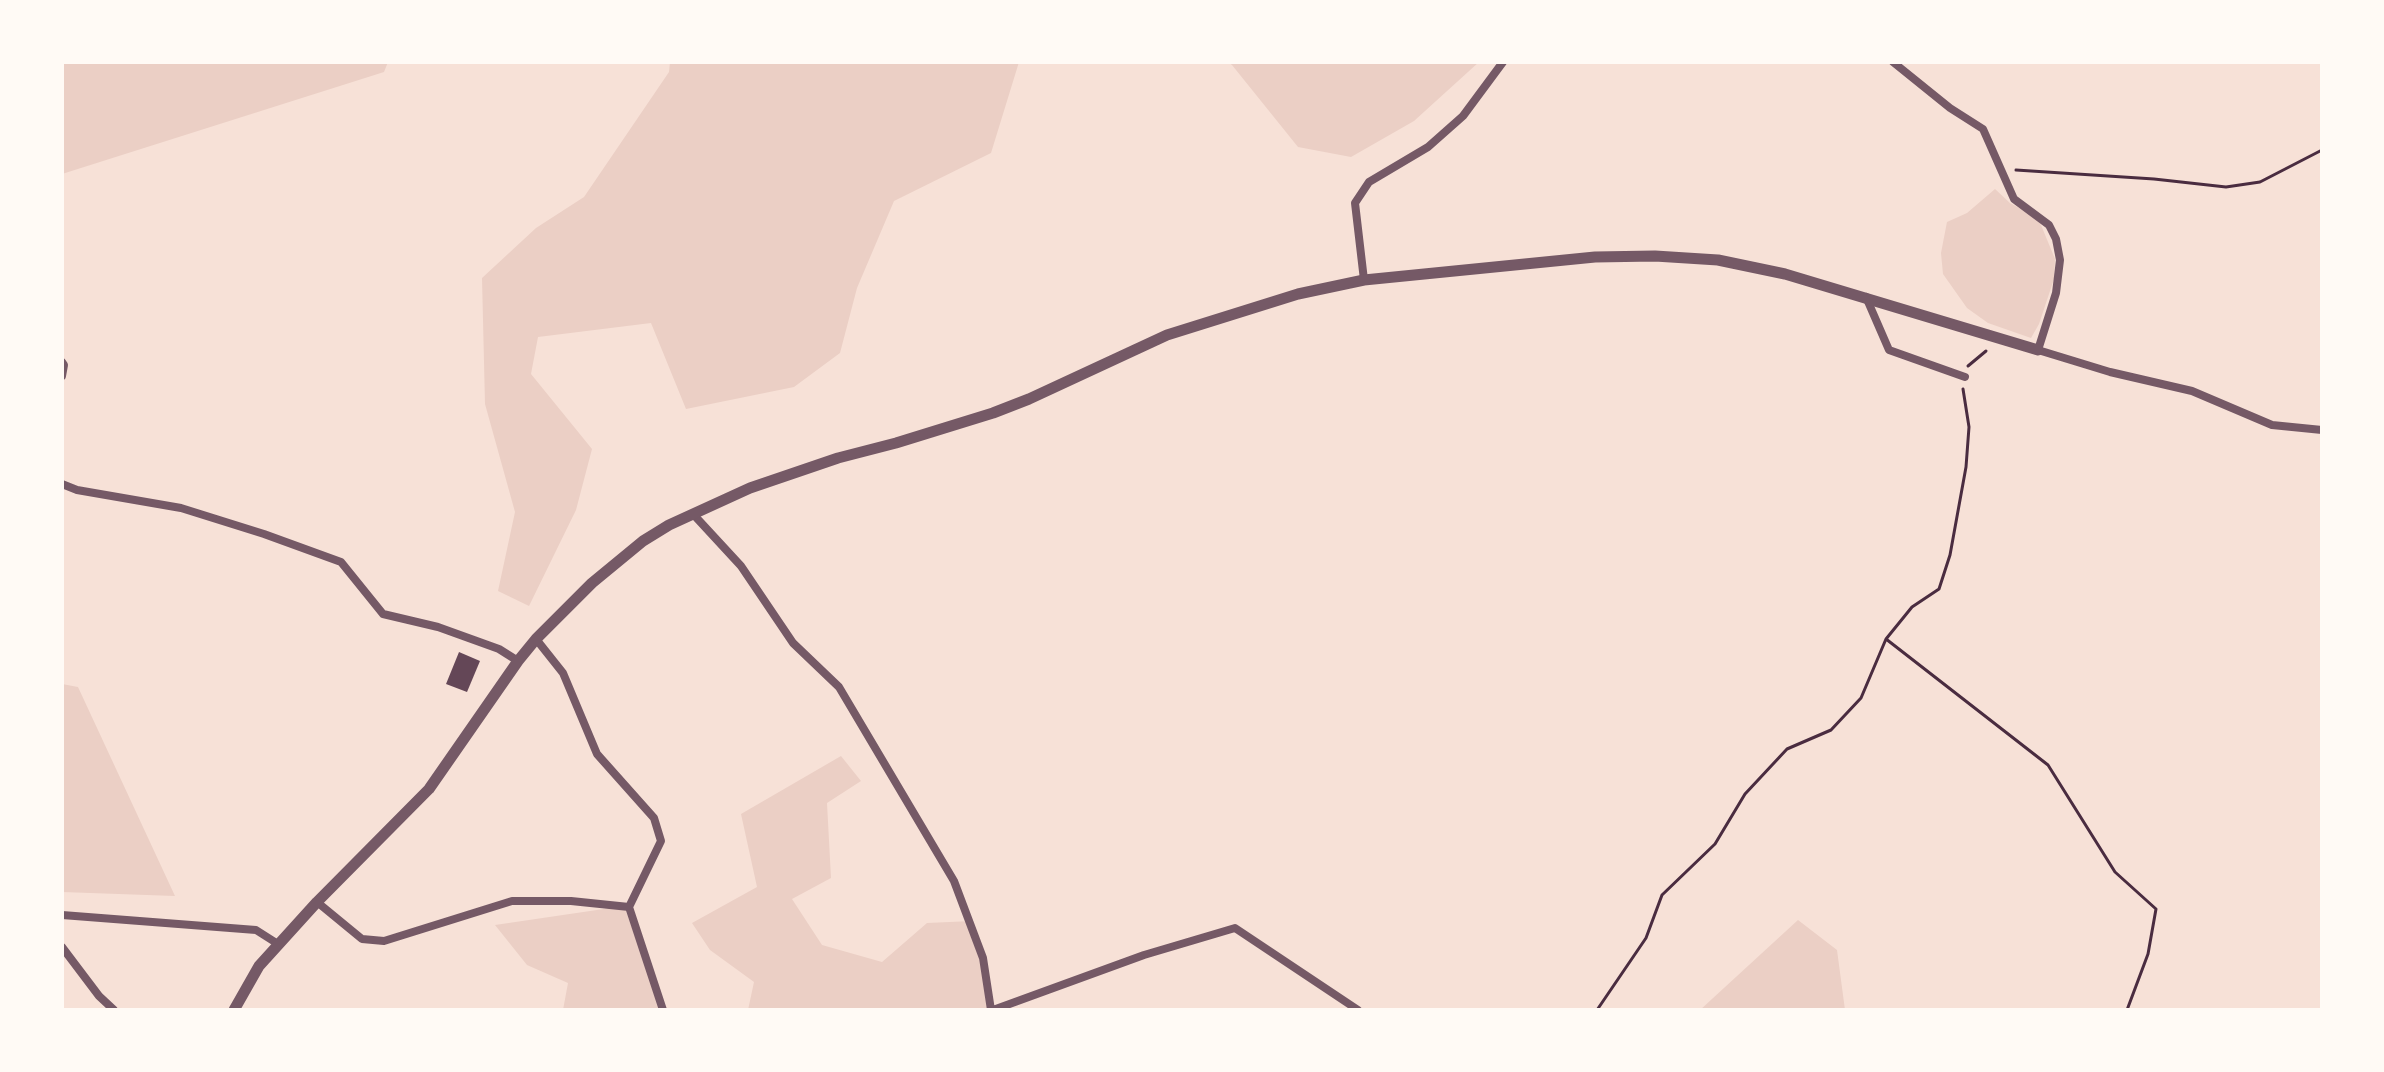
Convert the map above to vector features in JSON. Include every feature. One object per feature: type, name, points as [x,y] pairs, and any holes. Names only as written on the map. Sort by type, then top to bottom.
[{"type":"street","points":[[1364,280],[1355,203],[1369,182],[1428,147],[1463,116],[1503,62]]},
{"type":"street","points":[[1893,62],[1950,108],[1983,129],[2014,199],[2049,225],[2056,239],[2060,260],[2056,293],[2038,350]]},
{"type":"street","points":[[234,1010],[259,966],[278,944],[429,789],[536,639],[625,554],[669,525],[750,488],[793,472],[993,413],[1167,335],[1298,294],[1364,280],[1595,257],[1655,256],[1718,260],[1785,274],[2110,372],[2192,391],[2272,425],[2322,430]]},
{"type":"street","points":[[1866,297],[1889,350],[1965,377]]},
{"type":"street","points":[[62,362],[62,376]]},
{"type":"street","points":[[62,484],[77,490],[181,508],[341,562],[383,614],[438,627],[499,649],[518,661]]},
{"type":"street","points":[[693,514],[741,566],[793,643],[839,687],[954,881],[983,958],[992,1010],[1144,955],[1235,928],[1358,1010]]},
{"type":"street","points":[[536,639],[563,673],[597,754],[654,818],[661,841],[629,907],[663,1010]]},
{"type":"street","points":[[317,902],[362,939],[384,941],[512,901],[571,901],[629,907]]},
{"type":"street","points":[[62,915],[256,930],[278,944]]},
{"type":"street","points":[[62,947],[99,996],[114,1010]]},
{"type":"path","points":[[2000,169],[2226,187],[2260,182],[2322,150]]},
{"type":"path","points":[[1597,1010],[1646,938],[1662,895],[1715,844],[1745,794],[1787,749],[1831,730],[1861,698],[1886,639],[1912,607],[1939,589],[1950,555],[1966,467],[1969,427],[1962,387],[1969,365],[1999,337]]},
{"type":"path","points":[[1886,639],[2048,765],[2115,872],[2156,909],[2148,954],[2127,1010]]},
{"type":"shaded area","points":[[62,62],[388,62],[384,72],[62,174]]},
{"type":"shaded area","points":[[670,62],[1019,62],[991,153],[894,201],[857,288],[840,353],[794,387],[686,409],[651,323],[538,337],[531,374],[592,449],[576,510],[529,606],[498,591],[515,512],[485,404],[482,278],[536,228],[584,197],[669,72]]},
{"type":"shaded area","points":[[1228,62],[1479,62],[1414,121],[1351,157],[1298,147]]},
{"type":"shaded area","points":[[1995,189],[2010,203],[2034,216],[2055,259],[2054,279],[2031,338],[1988,323],[1967,308],[1943,274],[1941,253],[1947,222],[1967,213]]},
{"type":"shaded area","points":[[62,684],[78,687],[175,896],[62,892]]},
{"type":"shaded area","points":[[841,756],[861,781],[827,803],[831,878],[792,899],[822,945],[882,962],[927,923],[972,921],[991,1010],[748,1010],[754,982],[710,950],[692,923],[757,887],[741,814]]},
{"type":"shaded area","points":[[624,906],[662,1010],[563,1010],[568,983],[527,965],[495,925]]},
{"type":"shaded area","points":[[1798,920],[1837,950],[1845,1010],[1700,1010]]},
{"type":"building","points":[[459,652],[480,661],[467,692],[446,684]]}]
